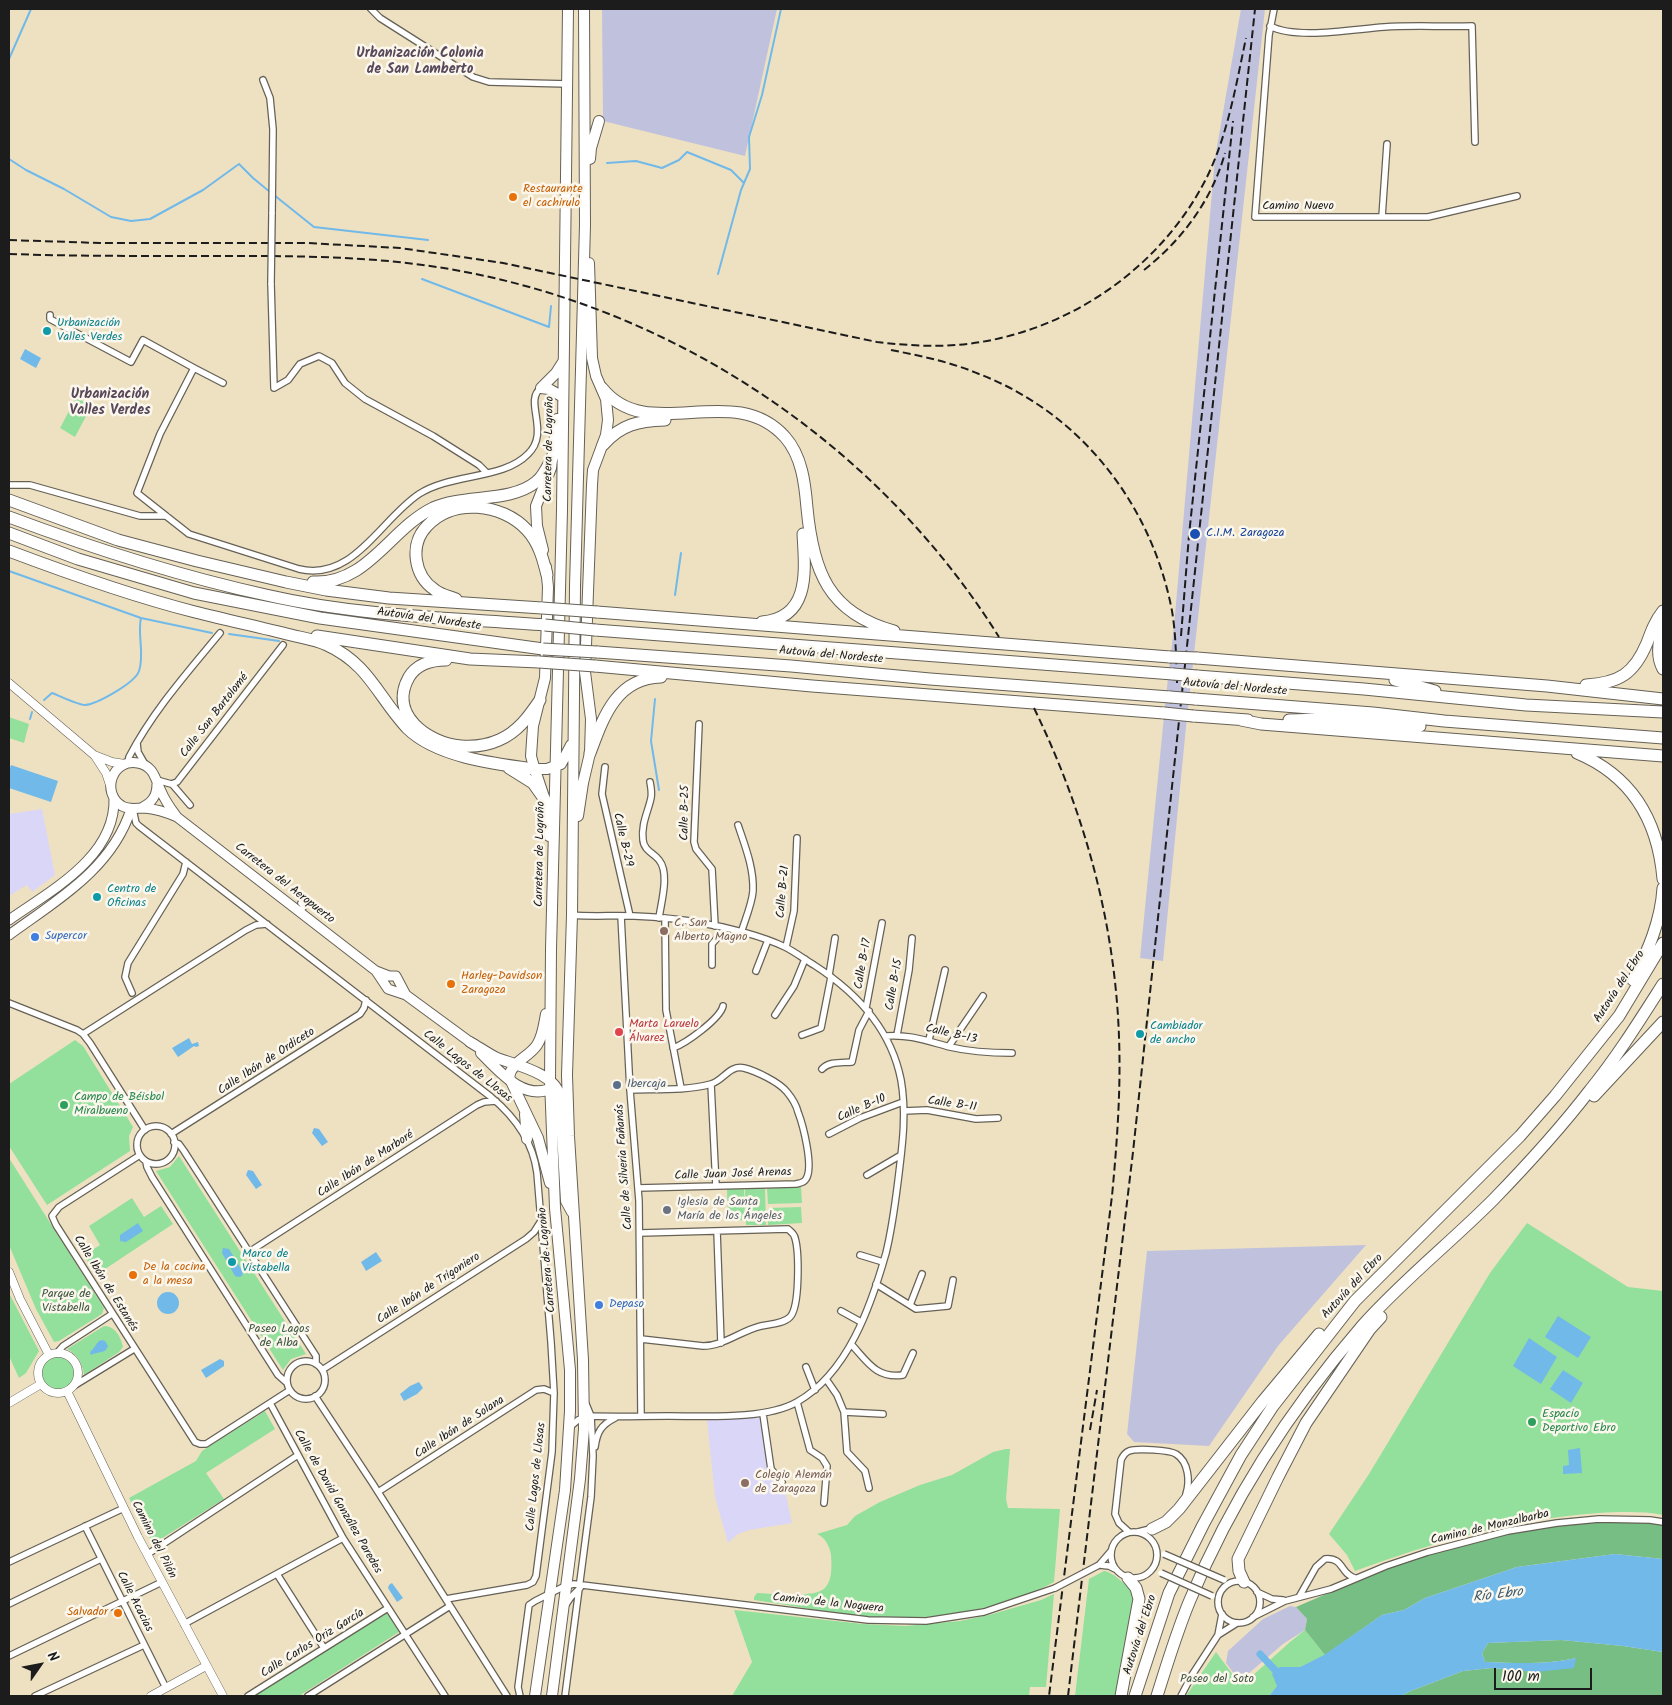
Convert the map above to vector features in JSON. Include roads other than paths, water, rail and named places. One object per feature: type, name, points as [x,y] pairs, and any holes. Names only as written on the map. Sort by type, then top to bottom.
[{"type":"highway","name":"Carretera de Logroño","points":[[535,1696],[565,1490],[570,1427],[570,1370],[556,1208],[551,996],[564,361],[568,9]]},
{"type":"highway","points":[[552,1696],[588,1417],[584,1399],[581,1319],[568,1136],[567,1075],[572,915],[575,586],[584,230],[584,9]]},
{"type":"highway","points":[[590,753],[591,719],[585,672],[591,493],[594,470],[606,435],[608,409],[602,388],[596,376],[592,358],[590,339],[590,272],[584,230],[591,148],[600,121]]},
{"type":"highway","points":[[541,388],[556,373],[564,361]]},
{"type":"highway","points":[[541,388],[549,389],[563,398],[558,410],[553,456],[548,477],[536,506],[537,526],[544,552],[548,587],[546,664],[544,684],[532,733],[532,756],[534,769],[545,800],[549,835],[554,856]]},
{"type":"highway","points":[[602,388],[614,401],[633,410],[663,413],[738,412],[755,416],[776,428],[790,444],[800,465],[805,488],[812,550],[822,576],[839,600],[860,618],[877,626],[914,635],[950,640]]},
{"type":"highway","points":[[603,445],[616,432],[634,424],[660,420],[724,417],[760,426],[777,439],[787,453],[797,476],[802,523],[804,576],[802,593],[798,601],[782,616],[766,622],[700,621]]},
{"type":"highway","points":[[286,582],[320,583],[344,577],[357,571],[408,526],[432,509],[461,500],[506,494],[528,487],[537,481],[553,456]]},
{"type":"highway","points":[[9,500],[118,540],[197,561],[326,590],[389,598],[1198,658],[1547,686],[1663,699]]},
{"type":"highway","points":[[525,607],[456,598],[436,591],[423,578],[417,565],[416,549],[422,533],[432,521],[448,512],[472,507],[490,509],[510,517],[527,530],[537,544],[547,575]]},
{"type":"highway","name":"Autovía del Nordeste","points":[[9,517],[80,543],[196,577],[267,595],[339,608],[417,616],[1456,697],[1526,705],[1663,712]]},
{"type":"highway","name":"Autovía del Nordeste","points":[[9,533],[78,559],[194,593],[320,618],[543,649],[791,666],[930,679],[1373,712],[1444,722],[1663,738]]},
{"type":"highway","points":[[9,551],[124,592],[195,612],[325,644],[350,658],[369,677],[407,728],[426,742],[449,753],[501,764],[547,769],[564,761],[573,741]]},
{"type":"highway","points":[[1547,686],[1605,683],[1626,675],[1640,659],[1653,627],[1663,611]]},
{"type":"highway","points":[[1663,628],[1658,653],[1663,669]]},
{"type":"highway","points":[[268,629],[470,659]]},
{"type":"highway","points":[[540,700],[517,729],[499,740],[475,746],[455,745],[434,738],[421,731],[407,714],[403,703],[403,694],[406,683],[412,673],[422,665],[437,660],[470,659],[595,666],[1241,720],[1323,719],[1426,726],[1444,722]]},
{"type":"highway","points":[[1346,671],[1394,679],[1456,697]]},
{"type":"highway","points":[[573,831],[578,817],[590,753],[608,710],[624,690],[644,680],[685,675]]},
{"type":"highway","points":[[1241,720],[1261,724],[1663,756]]},
{"type":"highway","points":[[1563,748],[1592,759],[1608,769],[1635,796],[1654,831],[1659,847],[1663,879]]},
{"type":"highway","points":[[501,764],[528,779],[545,800]]},
{"type":"highway","points":[[1589,1054],[1629,988],[1646,954],[1659,920],[1663,888]]},
{"type":"highway","name":"Autovía del Ebro","points":[[1134,1696],[1169,1593],[1236,1464],[1273,1406],[1356,1301],[1520,1136],[1608,1031],[1628,1003],[1663,943]]},
{"type":"highway","points":[[1492,1200],[1542,1148],[1591,1090],[1663,984]]},
{"type":"highway","points":[[551,996],[539,1042],[531,1052],[514,1064],[509,1080],[525,1108],[538,1138],[556,1208]]},
{"type":"highway","points":[[1157,1696],[1193,1592],[1231,1517],[1258,1467],[1290,1419],[1341,1351],[1364,1324],[1409,1278],[1544,1151],[1663,1022]]},
{"type":"highway","points":[[470,1042],[509,1080],[521,1088],[532,1092],[540,1092],[567,1075]]},
{"type":"highway","points":[[470,1042],[495,1057],[535,1072],[552,1085],[560,1095],[566,1201],[574,1215]]},
{"type":"highway","points":[[525,1108],[527,1139]]},
{"type":"highway","points":[[1244,1582],[1238,1568],[1241,1551],[1306,1423],[1370,1329],[1457,1234]]},
{"type":"highway","points":[[1152,1529],[1163,1524],[1174,1515],[1263,1400],[1313,1341],[1343,1310],[1356,1301]]},
{"type":"highway","points":[[1122,1696],[1138,1599],[1136,1588],[1128,1578]]},
{"type":"main road","points":[[9,920],[79,869],[104,840],[113,815],[114,798],[110,785],[116,770],[127,763],[138,762],[146,766]]},
{"type":"main road","name":"Carretera del Aeropuerto","points":[[146,766],[153,772],[165,800],[177,817]]},
{"type":"main road","points":[[9,935],[71,890],[101,863],[135,809],[150,803],[154,799],[157,782]]},
{"type":"main road","name":"Carretera del Aeropuerto","points":[[114,798],[121,806],[135,809],[159,810],[177,817],[301,908],[387,980]]},
{"type":"main road","name":"Carretera del Aeropuerto","points":[[387,980],[396,976],[396,987]]},
{"type":"main road","name":"Carretera del Aeropuerto","points":[[387,980],[387,987],[396,987],[470,1042]]},
{"type":"street","points":[[371,9],[380,18],[473,77],[489,82],[568,84]]},
{"type":"street","name":"Camino Nuevo","points":[[1274,9],[1270,26],[1258,158],[1255,217],[1428,217],[1517,196]]},
{"type":"street","points":[[1270,26],[1307,33],[1384,27],[1472,26],[1475,142]]},
{"type":"street","points":[[263,80],[270,98],[273,129],[271,283],[274,388],[288,380],[300,364],[319,356],[332,363],[345,383],[365,399],[433,436],[478,465],[487,473]]},
{"type":"street","points":[[1382,217],[1387,144]]},
{"type":"street","points":[[50,315],[50,319],[131,362],[143,340],[222,383]]},
{"type":"street","points":[[194,368],[160,434],[137,493],[183,529],[195,536],[299,569],[318,571],[335,567],[357,552],[407,503],[424,491],[440,483],[508,468],[528,455],[534,446],[538,430],[534,399],[535,394],[541,388]]},
{"type":"street","points":[[9,485],[30,485],[140,516],[166,516]]},
{"type":"street","points":[[94,755],[112,762],[127,763],[137,741],[171,692],[220,634]]},
{"type":"street","name":"Calle San Bartolomé","points":[[170,784],[179,779],[283,645]]},
{"type":"street","points":[[9,683],[94,755],[106,772],[110,785]]},
{"type":"street","name":"Calle B-25","points":[[699,724],[694,842],[696,848],[712,869],[715,926]]},
{"type":"street","points":[[137,741],[138,752],[146,766]]},
{"type":"street","name":"Calle B-29","points":[[605,768],[602,794],[630,916]]},
{"type":"street","points":[[157,782],[170,784],[190,805]]},
{"type":"street","points":[[650,782],[652,796],[644,821],[643,841],[648,851],[659,860],[663,867],[665,878],[662,918],[666,1010],[681,1088]]},
{"type":"street","points":[[165,800],[165,789],[170,784]]},
{"type":"street","name":"Calle Lagos de Llosas","points":[[135,809],[136,823],[496,1101],[516,1122],[527,1139],[537,1169],[554,1393],[553,1439],[536,1576],[530,1584],[446,1599]]},
{"type":"street","points":[[738,825],[747,851],[753,892],[741,933]]},
{"type":"street","name":"Calle B-21","points":[[786,947],[794,911],[798,838]]},
{"type":"street","points":[[128,1005],[132,993],[125,977],[128,963],[183,874],[186,862]]},
{"type":"street","points":[[570,1427],[588,1417],[763,1414],[797,1402],[815,1390],[838,1364],[851,1344],[876,1284],[890,1238],[904,1126],[901,1080],[893,1052],[885,1036],[868,1010],[858,999],[805,959],[786,947],[768,940],[715,926],[662,918],[572,915]]},
{"type":"street","name":"Calle de Silveria Fañanás","points":[[621,916],[640,1233],[641,1416]]},
{"type":"street","points":[[83,1034],[246,930],[256,925],[267,924]]},
{"type":"street","name":"Calle B-17","points":[[822,1069],[826,1065],[852,1062],[859,1030],[868,1010],[882,924]]},
{"type":"street","points":[[712,965],[712,944],[725,929]]},
{"type":"street","points":[[802,1035],[821,1028],[835,938]]},
{"type":"street","name":"Calle B-15","points":[[896,1035],[909,970],[912,938]]},
{"type":"street","points":[[756,971],[768,940]]},
{"type":"street","points":[[776,1015],[794,986],[805,959]]},
{"type":"street","points":[[929,1040],[945,970]]},
{"type":"street","points":[[132,993],[146,994]]},
{"type":"street","points":[[949,1046],[983,996]]},
{"type":"street","name":"Calle Ibón de Ordiceto","points":[[171,1134],[360,1014],[366,1000]]},
{"type":"street","points":[[9,1003],[83,1034],[145,1130]]},
{"type":"street","points":[[673,1048],[681,1046],[701,1030],[720,1013],[723,1006]]},
{"type":"street","name":"Calle B-13","points":[[885,1036],[896,1035],[929,1040],[980,1052],[1012,1054]]},
{"type":"street","name":"Calle Juan José Arenas","points":[[630,1090],[681,1088],[711,1084],[730,1070],[741,1067],[752,1071],[782,1086],[792,1099],[798,1112],[809,1161],[807,1179],[800,1183],[638,1188]]},
{"type":"street","points":[[711,1084],[716,1186]]},
{"type":"street","name":"Calle Ibón de Marboré","points":[[249,1252],[477,1105],[496,1101]]},
{"type":"street","name":"Calle B-10","points":[[829,1134],[860,1118],[903,1102]]},
{"type":"street","name":"Calle B-11","points":[[904,1111],[927,1110],[976,1119],[998,1118]]},
{"type":"street","points":[[156,1126],[167,1130],[171,1134],[174,1142],[172,1154],[164,1162],[152,1164],[146,1162],[140,1155],[137,1144],[138,1138],[145,1130],[156,1126]]},
{"type":"street","points":[[174,1142],[179,1144],[316,1356],[316,1364]]},
{"type":"street","name":"Calle Ibón de Estanés","points":[[140,1155],[59,1207],[52,1216],[56,1225],[195,1442],[206,1444],[270,1403]]},
{"type":"street","points":[[867,1175],[901,1156]]},
{"type":"street","points":[[146,1162],[147,1168],[158,1186],[278,1375],[287,1383],[290,1390],[294,1394],[305,1398],[316,1396],[322,1389],[325,1379],[322,1370],[316,1364],[304,1361],[298,1363],[289,1371],[287,1383]]},
{"type":"street","name":"Calle Ibón de Trigoniero","points":[[322,1370],[526,1239],[542,1221]]},
{"type":"street","points":[[640,1233],[784,1228],[791,1231],[796,1242],[798,1283],[792,1314],[782,1322],[746,1330],[721,1343],[703,1346],[641,1340]]},
{"type":"street","points":[[717,1231],[721,1343]]},
{"type":"street","points":[[860,1255],[883,1262]]},
{"type":"street","points":[[9,1272],[20,1299],[53,1354]]},
{"type":"street","points":[[910,1305],[922,1274]]},
{"type":"street","points":[[876,1284],[916,1309],[948,1306],[952,1280]]},
{"type":"street","points":[[840,1310],[861,1322]]},
{"type":"street","points":[[112,1314],[44,1359],[40,1364],[38,1378],[41,1384],[56,1393],[70,1389],[134,1349]]},
{"type":"street","points":[[851,1344],[876,1372],[893,1376],[902,1375],[913,1353]]},
{"type":"street","points":[[53,1354],[69,1356],[77,1365],[78,1376],[70,1389]]},
{"type":"street","points":[[806,1367],[815,1390]]},
{"type":"street","points":[[826,1379],[837,1395],[844,1412],[847,1452],[865,1470],[870,1488]]},
{"type":"street","points":[[9,1403],[41,1384]]},
{"type":"street","name":"Camino del Pilón","points":[[70,1389],[124,1508],[223,1696]]},
{"type":"street","name":"Calle Ibón de Solana","points":[[378,1492],[536,1390],[544,1389],[554,1393]]},
{"type":"street","points":[[270,1403],[290,1390]]},
{"type":"street","points":[[316,1396],[507,1696]]},
{"type":"street","points":[[797,1402],[810,1450],[822,1458],[827,1466],[824,1503]]},
{"type":"street","name":"Calle de David González Paredes","points":[[270,1403],[343,1538],[445,1696]]},
{"type":"street","points":[[844,1412],[883,1414]]},
{"type":"street","points":[[763,1414],[771,1469],[782,1482]]},
{"type":"street","points":[[565,1696],[591,1497],[596,1437],[599,1430],[606,1423],[618,1416]]},
{"type":"street","points":[[588,1417],[593,1456]]},
{"type":"street","points":[[1129,1532],[1119,1523],[1115,1514],[1121,1460],[1131,1450],[1174,1453],[1181,1458],[1186,1467],[1188,1488],[1184,1497],[1169,1516],[1152,1529],[1129,1532],[1119,1537],[1111,1551],[1112,1564],[1121,1574],[1128,1578],[1139,1578],[1149,1573],[1161,1573],[1212,1596],[1218,1602],[1222,1614],[1218,1635],[1181,1696]]},
{"type":"street","points":[[148,1554],[298,1455]]},
{"type":"street","points":[[9,1562],[124,1508]]},
{"type":"street","name":"Camino de Monzalbarba","points":[[1253,1616],[1285,1601],[1321,1592],[1373,1570],[1428,1552],[1518,1529],[1599,1519],[1663,1522]]},
{"type":"street","name":"Calle Acacias","points":[[85,1526],[166,1688]]},
{"type":"street","points":[[1138,1532],[1148,1537],[1164,1554],[1224,1580],[1244,1582],[1252,1586],[1257,1592],[1272,1599],[1285,1601]]},
{"type":"street","points":[[184,1624],[343,1538]]},
{"type":"street","points":[[1149,1573],[1156,1560],[1155,1546]]},
{"type":"street","name":"Camino de la Noguera","points":[[549,1595],[574,1584],[868,1620],[926,1621],[984,1612],[1055,1588],[1099,1565],[1111,1551]]},
{"type":"street","points":[[1299,1597],[1321,1560],[1329,1558],[1336,1560],[1350,1576],[1355,1578]]},
{"type":"street","points":[[9,1604],[101,1559]]},
{"type":"street","points":[[1099,1565],[1116,1569]]},
{"type":"street","points":[[1337,1586],[1341,1580],[1343,1569]]},
{"type":"street","points":[[277,1574],[324,1648]]},
{"type":"street","points":[[9,1656],[162,1582]]},
{"type":"street","points":[[1218,1602],[1221,1590],[1231,1582]]},
{"type":"street","points":[[564,1608],[580,1586]]},
{"type":"street","points":[[1218,1635],[1253,1616],[1259,1605],[1257,1592]]},
{"type":"street","points":[[520,1696],[518,1690],[528,1608],[535,1601],[549,1595]]},
{"type":"street","points":[[308,1696],[450,1606]]},
{"type":"street","name":"Calle Carlos Oriz García","points":[[248,1696],[388,1608]]},
{"type":"street","points":[[1222,1614],[1230,1620],[1239,1623]]},
{"type":"street","points":[[35,1696],[144,1645]]},
{"type":"street","points":[[151,1696],[206,1666]]},
{"type":"water","points":[[25,349],[41,358],[36,368],[20,359]]},
{"type":"water","points":[[11,765],[58,781],[51,802],[9,788]]},
{"type":"water","points":[[189,1038],[192,1044],[198,1042],[199,1046],[194,1046],[178,1057],[172,1048]]},
{"type":"water","points":[[314,1128],[319,1129],[328,1142],[322,1146],[312,1133]]},
{"type":"water","points":[[248,1170],[253,1171],[262,1185],[256,1189],[246,1175]]},
{"type":"water","points":[[138,1223],[143,1231],[126,1242],[120,1241],[120,1235]]},
{"type":"water","points":[[223,1248],[229,1249],[243,1272],[242,1276],[235,1276],[222,1253]]},
{"type":"water","points":[[376,1252],[382,1261],[366,1271],[361,1262]]},
{"type":"water","points":[[164,1292],[172,1292],[179,1299],[179,1307],[172,1314],[164,1314],[157,1307],[157,1299]]},
{"type":"water","points":[[1558,1316],[1591,1337],[1578,1358],[1545,1337]]},
{"type":"water","points":[[1529,1338],[1557,1357],[1541,1384],[1513,1366]]},
{"type":"water","points":[[102,1340],[108,1346],[106,1350],[91,1355],[90,1352]]},
{"type":"water","points":[[220,1359],[224,1361],[224,1366],[206,1378],[201,1370]]},
{"type":"water","points":[[1563,1370],[1583,1383],[1571,1403],[1550,1389]]},
{"type":"water","points":[[419,1382],[423,1388],[417,1394],[404,1401],[400,1394]]},
{"type":"water","points":[[1580,1448],[1582,1473],[1563,1474],[1563,1466],[1569,1465],[1568,1450]]},
{"type":"water","name":"Río Ebro","points":[[1615,1554],[1663,1559],[1663,1652],[1561,1640],[1488,1643],[1482,1653],[1485,1662],[1542,1663],[1576,1658],[1574,1668],[1536,1672],[1492,1668],[1463,1671],[1402,1696],[1269,1696],[1277,1686],[1272,1674],[1280,1667],[1300,1667],[1324,1655],[1382,1615],[1404,1610],[1425,1598],[1517,1567]]},
{"type":"water","points":[[392,1583],[403,1598],[397,1602],[388,1588]]},
{"type":"waterway","points":[[9,59],[31,9]]},
{"type":"waterway","points":[[718,274],[741,190],[750,169],[749,137],[762,95],[781,9]]},
{"type":"waterway","points":[[607,163],[636,161],[662,168],[679,160],[687,152],[731,170],[744,183]]},
{"type":"waterway","points":[[9,159],[111,217],[131,221],[150,219],[203,190],[239,164],[270,192]]},
{"type":"waterway","points":[[274,195],[314,227],[428,240]]},
{"type":"waterway","points":[[422,279],[549,327],[551,306]]},
{"type":"waterway","points":[[675,595],[681,553]]},
{"type":"waterway","points":[[9,571],[141,618],[212,633]]},
{"type":"waterway","points":[[44,700],[52,693],[82,705],[91,704],[131,681],[136,676],[141,665],[141,618]]},
{"type":"waterway","points":[[229,634],[279,641]]},
{"type":"waterway","points":[[655,699],[651,741],[659,790]]},
{"type":"waterway","points":[[30,719],[32,712]]},
{"type":"waterway","points":[[1260,1654],[1276,1671]]},
{"type":"railway","points":[[1068,1696],[1133,1152],[1255,9]]},
{"type":"railway","points":[[9,240],[100,243],[307,243],[400,248],[503,263],[877,342],[936,346],[995,339],[1033,329],[1069,313],[1103,293],[1135,269],[1163,242],[1187,211],[1207,177],[1221,144],[1231,109],[1246,38]]},
{"type":"railway","points":[[1181,636],[1189,535],[1233,121]]},
{"type":"railway","points":[[1144,270],[1171,246],[1194,218],[1212,187],[1225,153]]},
{"type":"railway","points":[[9,254],[294,256],[398,262],[489,277],[577,302],[661,337],[741,381],[816,434],[885,494],[946,562],[999,637]]},
{"type":"railway","points":[[891,350],[958,366],[1016,391],[1049,413],[1080,438],[1106,467],[1129,500],[1148,535],[1162,572],[1172,611],[1177,683]]},
{"type":"railway","points":[[1034,708],[1068,787],[1094,868],[1111,952],[1119,1037],[1118,1116],[1112,1196],[1049,1696]]},
{"type":"railway","points":[[1090,1430],[1097,1390]]},
{"type":"place","name":"Restaurante el cachirulo","points":[[513,197]]},
{"type":"place","name":"Urbanización Valles Verdes","points":[[47,331]]},
{"type":"place","name":"C.I.M. Zaragoza","points":[[1195,534]]},
{"type":"place","name":"Centro de Oficinas","points":[[97,897]]},
{"type":"place","name":"C. San Alberto Magno","points":[[664,931]]},
{"type":"place","name":"Supercor","points":[[35,937]]},
{"type":"place","name":"Harley-Davidson Zaragoza","points":[[451,984]]},
{"type":"place","name":"Marta Laruelo Álvarez","points":[[619,1032]]},
{"type":"place","name":"Cambiador de ancho","points":[[1140,1034]]},
{"type":"place","name":"Ibercaja","points":[[617,1085]]},
{"type":"place","name":"Campo de Béisbol Miralbueno","points":[[64,1105]]},
{"type":"place","name":"Iglesia de Santa María de los Ángeles","points":[[667,1210]]},
{"type":"place","name":"Marco de Vistabella","points":[[232,1262]]},
{"type":"place","name":"De la cocina a la mesa","points":[[133,1275]]},
{"type":"place","name":"Depaso","points":[[599,1305]]},
{"type":"place","name":"Espacio Deportivo Ebro","points":[[1532,1422]]},
{"type":"place","name":"Colegio Alemán de Zaragoza","points":[[745,1483]]},
{"type":"place","name":"Salvador","points":[[118,1613]]},
{"type":"district","name":"Urbanización Colonia de San Lamberto","points":[[420,64]]},
{"type":"district","name":"Urbanización Valles Verdes","points":[[110,404]]},
{"type":"park label","name":"Parque de Vistabella","points":[[66,1302]]},
{"type":"park label","name":"Paseo Lagos de Alba","points":[[279,1337]]},
{"type":"park label","name":"Paseo del Soto","points":[[1217,1680]]}]
